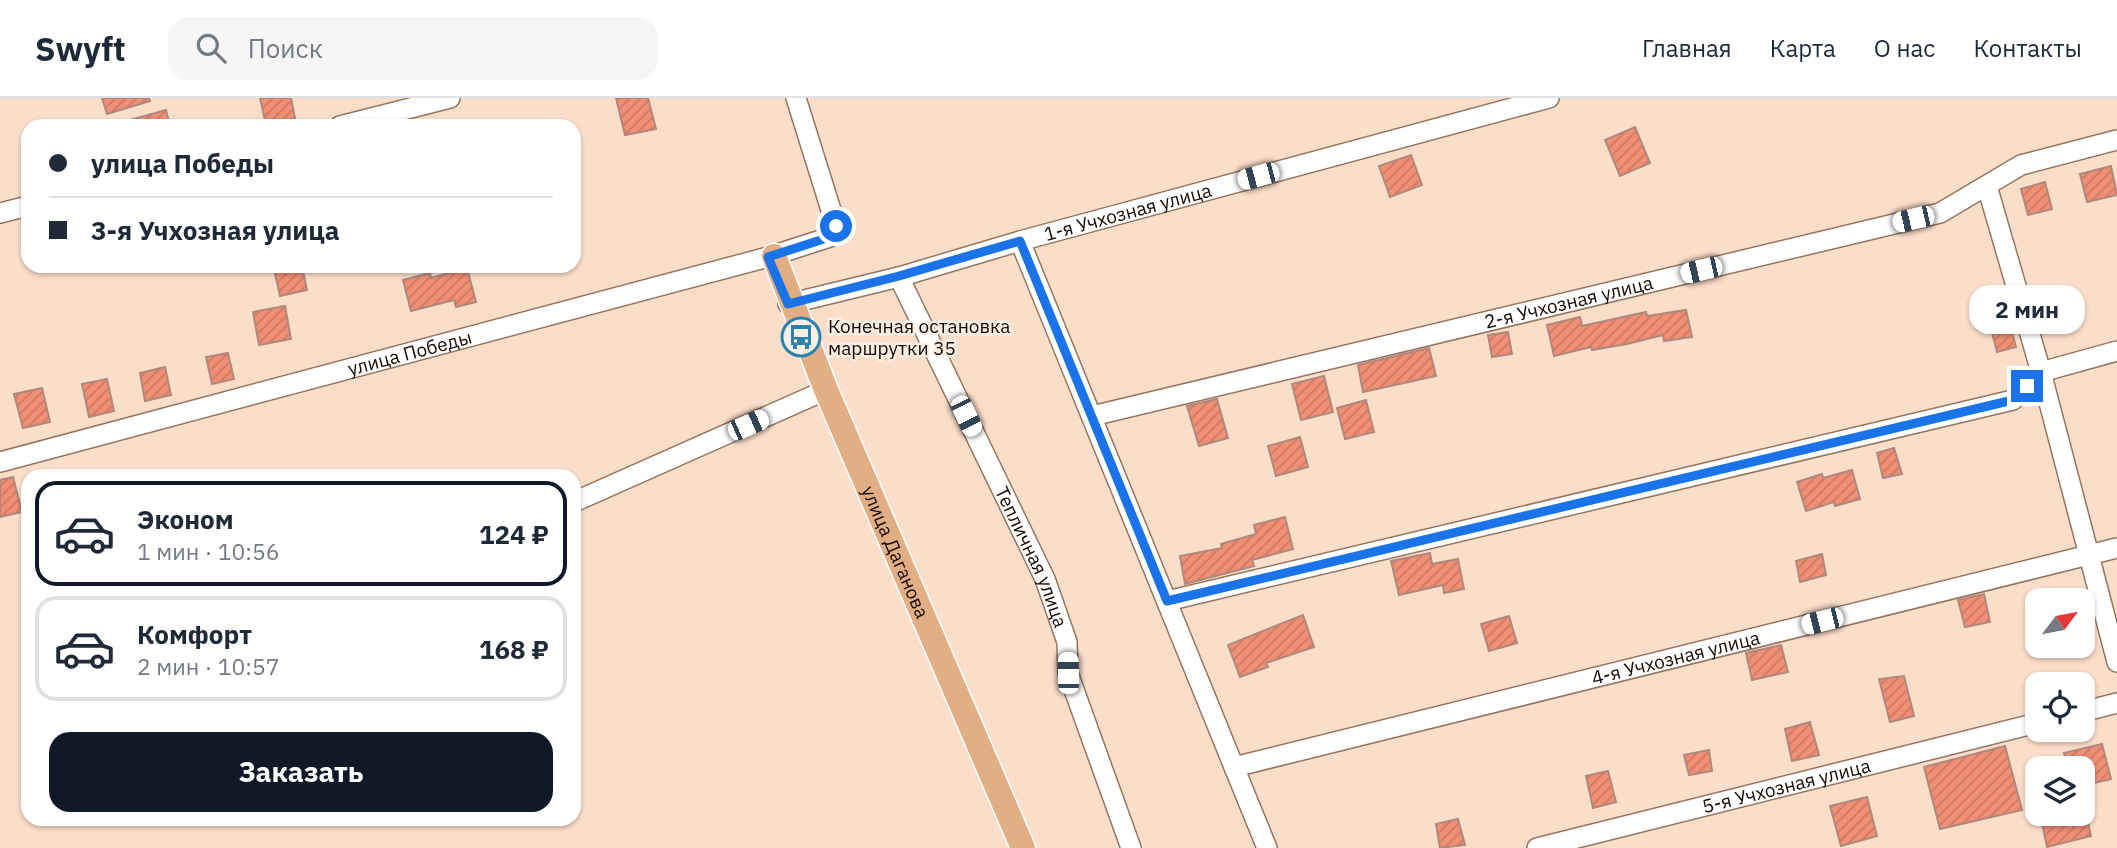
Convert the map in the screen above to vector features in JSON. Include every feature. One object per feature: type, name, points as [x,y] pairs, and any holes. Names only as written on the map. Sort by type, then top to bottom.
[{"type":"main road","name":"улица Даганова","points":[[771,257],[824,391],[1020,848]]},
{"type":"street","points":[[368,119],[450,98]]},
{"type":"street","name":"улица Победы","points":[[0,462],[771,257],[830,237],[836,226],[796,98]]},
{"type":"street","name":"1-я Учхозная улица","points":[[790,304],[1549,98]]},
{"type":"street","name":"2-я Учхозная улица","points":[[1092,416],[1940,213],[2021,165],[2117,140]]},
{"type":"street","points":[[1987,186],[2041,372],[2117,662]]},
{"type":"street","points":[[0,213],[21,208]]},
{"type":"street","points":[[1020,241],[1267,848]]},
{"type":"street","name":"Тепличная улица","points":[[899,276],[1045,579],[1068,642],[1068,673],[1131,848]]},
{"type":"street","points":[[1167,601],[2013,400],[2041,372],[2117,351]]},
{"type":"street","points":[[581,499],[824,391]]},
{"type":"street","name":"4-я Учхозная улица","points":[[1234,766],[2117,548]]},
{"type":"street","points":[[2095,709],[2117,703]]},
{"type":"street","name":"5-я Учхозная улица","points":[[1537,848],[2025,726]]},
{"type":"building","points":[[102,98],[149,98],[150,101],[107,114]]},
{"type":"building","points":[[260,98],[291,98],[295,118],[265,119]]},
{"type":"building","points":[[616,98],[648,98],[656,129],[625,135]]},
{"type":"building","points":[[166,110],[168,119],[134,119]]},
{"type":"building","points":[[1635,127],[1650,163],[1620,176],[1605,140]]},
{"type":"building","points":[[1411,155],[1422,185],[1390,197],[1379,166]]},
{"type":"building","points":[[2111,166],[2117,195],[2087,202],[2080,174]]},
{"type":"building","points":[[2045,182],[2052,209],[2028,215],[2021,189]]},
{"type":"building","points":[[275,273],[303,273],[307,290],[280,296]]},
{"type":"building","points":[[430,273],[431,278],[449,273],[468,273],[476,302],[456,307],[454,300],[411,311],[403,280]]},
{"type":"building","points":[[285,306],[291,339],[259,345],[253,312]]},
{"type":"building","points":[[1686,310],[1692,337],[1664,341],[1663,335],[1554,356],[1547,325],[1580,317],[1582,326],[1646,312],[1647,316]]},
{"type":"building","points":[[2010,324],[2016,347],[1997,352],[1991,329]]},
{"type":"building","points":[[1508,332],[1512,354],[1492,357],[1488,335]]},
{"type":"building","points":[[1429,348],[1436,376],[1363,392],[1358,365]]},
{"type":"building","points":[[228,353],[234,379],[212,384],[206,357]]},
{"type":"building","points":[[165,367],[171,395],[145,401],[140,373]]},
{"type":"building","points":[[1324,376],[1333,412],[1301,420],[1292,384]]},
{"type":"building","points":[[107,379],[114,411],[89,417],[82,384]]},
{"type":"building","points":[[42,388],[50,422],[23,428],[14,394]]},
{"type":"building","points":[[1217,399],[1228,438],[1199,446],[1187,406]]},
{"type":"building","points":[[1366,400],[1374,432],[1345,439],[1337,408]]},
{"type":"building","points":[[1300,437],[1308,467],[1276,476],[1268,446]]},
{"type":"building","points":[[1894,448],[1902,474],[1883,478],[1877,453]]},
{"type":"building","points":[[1852,470],[1860,499],[1835,506],[1834,502],[1806,511],[1797,482],[1822,474],[1823,478]]},
{"type":"building","points":[[13,477],[21,512],[0,517],[0,480]]},
{"type":"building","points":[[1285,517],[1293,549],[1252,560],[1254,566],[1185,584],[1180,556],[1222,548],[1221,544],[1256,534],[1254,525]]},
{"type":"building","points":[[1430,553],[1432,564],[1458,559],[1464,589],[1444,593],[1443,585],[1399,595],[1391,561]]},
{"type":"building","points":[[1822,554],[1826,575],[1800,582],[1796,561]]},
{"type":"building","points":[[1984,594],[1990,622],[1965,627],[1958,600]]},
{"type":"building","points":[[1303,615],[1314,647],[1266,663],[1268,667],[1240,677],[1228,645]]},
{"type":"building","points":[[1509,616],[1517,643],[1489,651],[1481,624]]},
{"type":"building","points":[[1781,645],[1788,672],[1752,680],[1746,653]]},
{"type":"building","points":[[1904,676],[1914,716],[1890,722],[1879,679]]},
{"type":"building","points":[[1810,722],[1819,755],[1792,761],[1785,729]]},
{"type":"building","points":[[2102,744],[2111,779],[2095,783],[2095,756],[2065,756],[2064,753]]},
{"type":"building","points":[[2005,746],[2022,810],[1940,829],[1924,767]]},
{"type":"building","points":[[1709,750],[1712,771],[1689,775],[1684,755]]},
{"type":"building","points":[[1608,771],[1616,802],[1593,808],[1586,776]]},
{"type":"building","points":[[1867,797],[1877,836],[1841,846],[1830,806]]},
{"type":"building","points":[[1458,819],[1465,845],[1440,848],[1436,824]]},
{"type":"building","points":[[2043,826],[2089,826],[2091,836],[2047,847]]},
{"type":"place","name":"Конечная остановка маршрутки 35","points":[[801,337]]},
{"type":"route","points":[[836,226],[830,237],[768,257],[788,304],[1020,241],[1167,601],[2013,400],[2027,386]]}]
